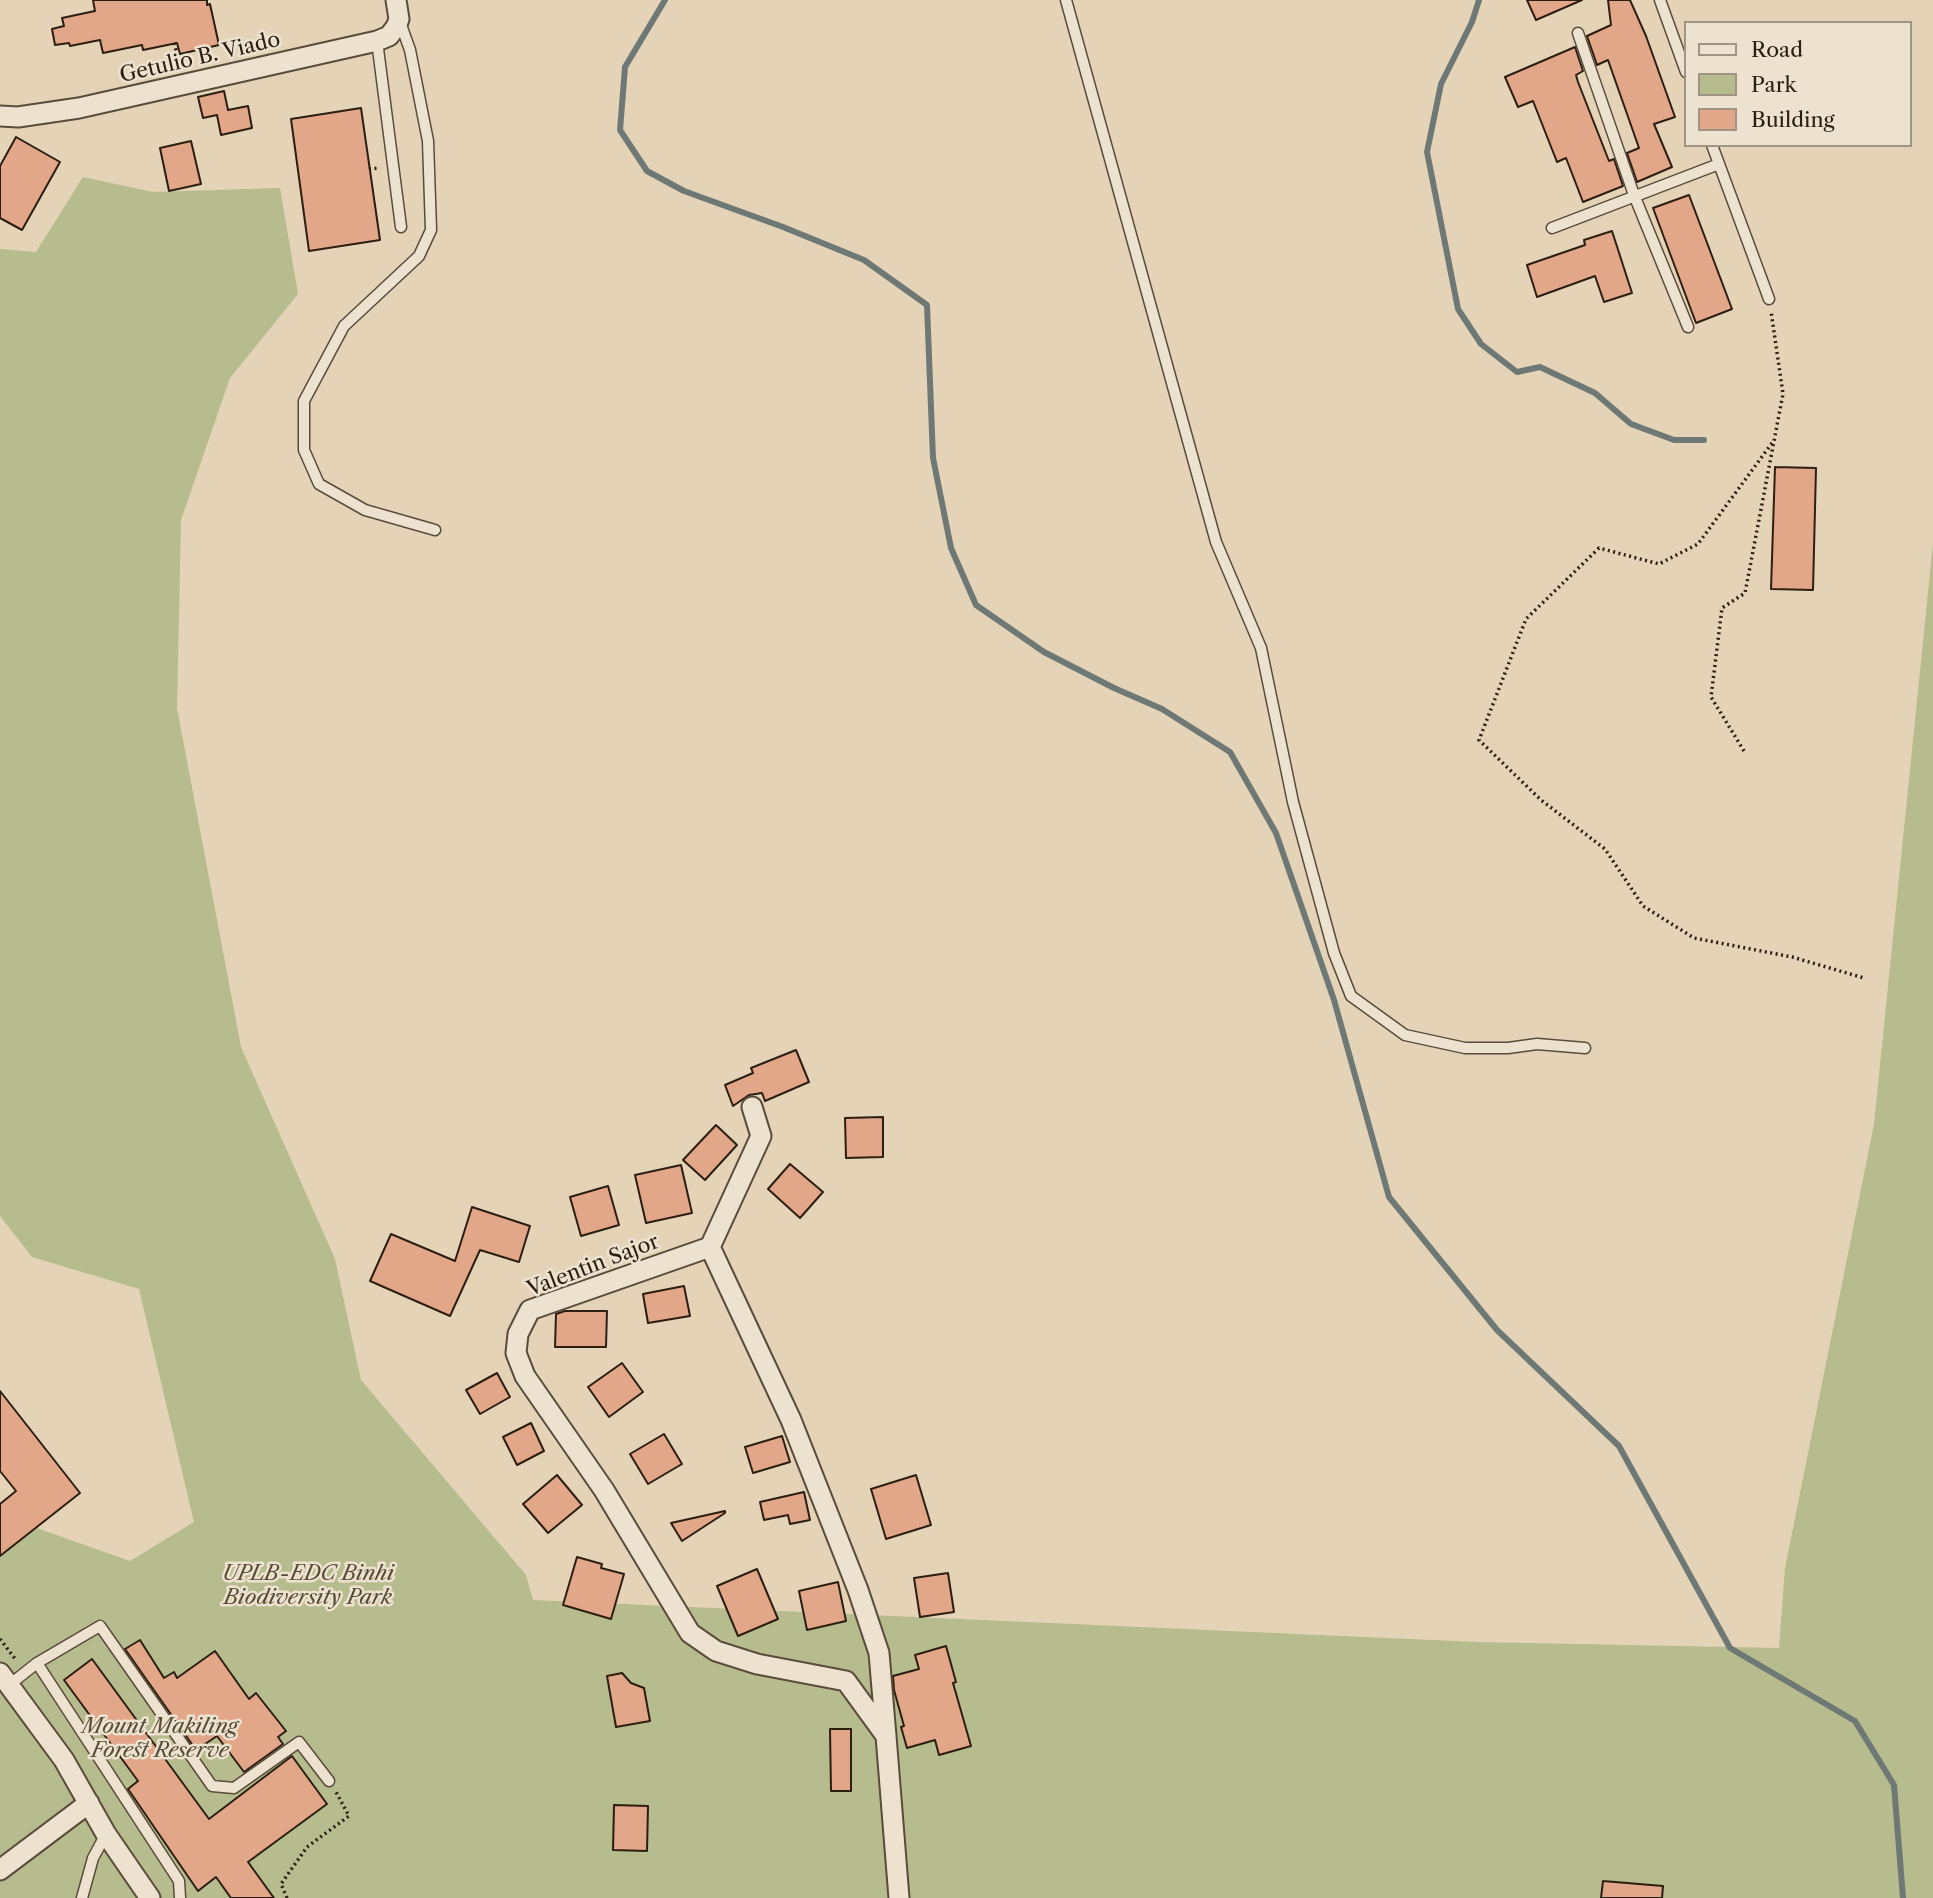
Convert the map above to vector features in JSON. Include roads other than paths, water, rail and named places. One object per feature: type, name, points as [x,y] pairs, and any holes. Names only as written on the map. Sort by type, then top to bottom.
[{"type":"street","points":[[377,41],[389,36],[398,10]]},
{"type":"street","name":"Getulio B. Viado","points":[[0,116],[18,117],[79,108],[377,41]]},
{"type":"street","points":[[752,1107],[761,1136],[710,1247],[791,1420],[858,1590],[879,1653],[899,1898]]},
{"type":"street","name":"Valentin Sajor","points":[[710,1247],[530,1310],[517,1334],[516,1353],[524,1376],[604,1490],[690,1633],[716,1651],[757,1664],[846,1681],[886,1736]]},
{"type":"street","points":[[4,1680],[64,1760],[106,1834],[149,1898]]},
{"type":"street","points":[[0,1870],[89,1803]]},
{"type":"lane","points":[[1066,0],[1216,541],[1261,648],[1293,802],[1334,953],[1351,996],[1405,1035],[1417,1038],[1465,1048],[1508,1048],[1537,1044],[1585,1048]]},
{"type":"lane","points":[[1660,0],[1685,69]]},
{"type":"lane","points":[[398,10],[410,50],[428,141],[431,230],[419,256],[344,326],[304,401],[304,450],[318,484],[365,510],[435,530]]},
{"type":"lane","points":[[1578,33],[1634,195],[1688,327]]},
{"type":"lane","points":[[377,41],[401,227]]},
{"type":"lane","points":[[1713,147],[1769,299]]},
{"type":"lane","points":[[1552,228],[1719,164]]},
{"type":"lane","points":[[4,1680],[25,1672],[100,1626],[212,1786],[234,1788],[299,1742],[329,1781]]},
{"type":"lane","points":[[37,1663],[179,1881],[180,1898]]},
{"type":"lane","points":[[82,1898],[93,1858],[106,1834]]},
{"type":"waterway","points":[[665,0],[625,67],[620,130],[647,171],[684,191],[864,260],[927,305],[933,458],[951,548],[976,605],[1044,652],[1162,709],[1230,752],[1276,833],[1334,1000],[1389,1197],[1497,1330],[1619,1446],[1730,1648],[1855,1721],[1894,1785],[1903,1898]]},
{"type":"waterway","points":[[1479,0],[1472,22],[1441,84],[1427,152],[1458,309],[1481,344],[1517,372],[1540,367],[1595,393],[1631,424],[1674,440],[1704,440]]},
{"type":"park label","name":"UPLB-EDC Binhi Biodiversity Park","points":[[308,1586]]},
{"type":"park label","name":"Mount Makiling Forest Reserve","points":[[160,1739]]}]
